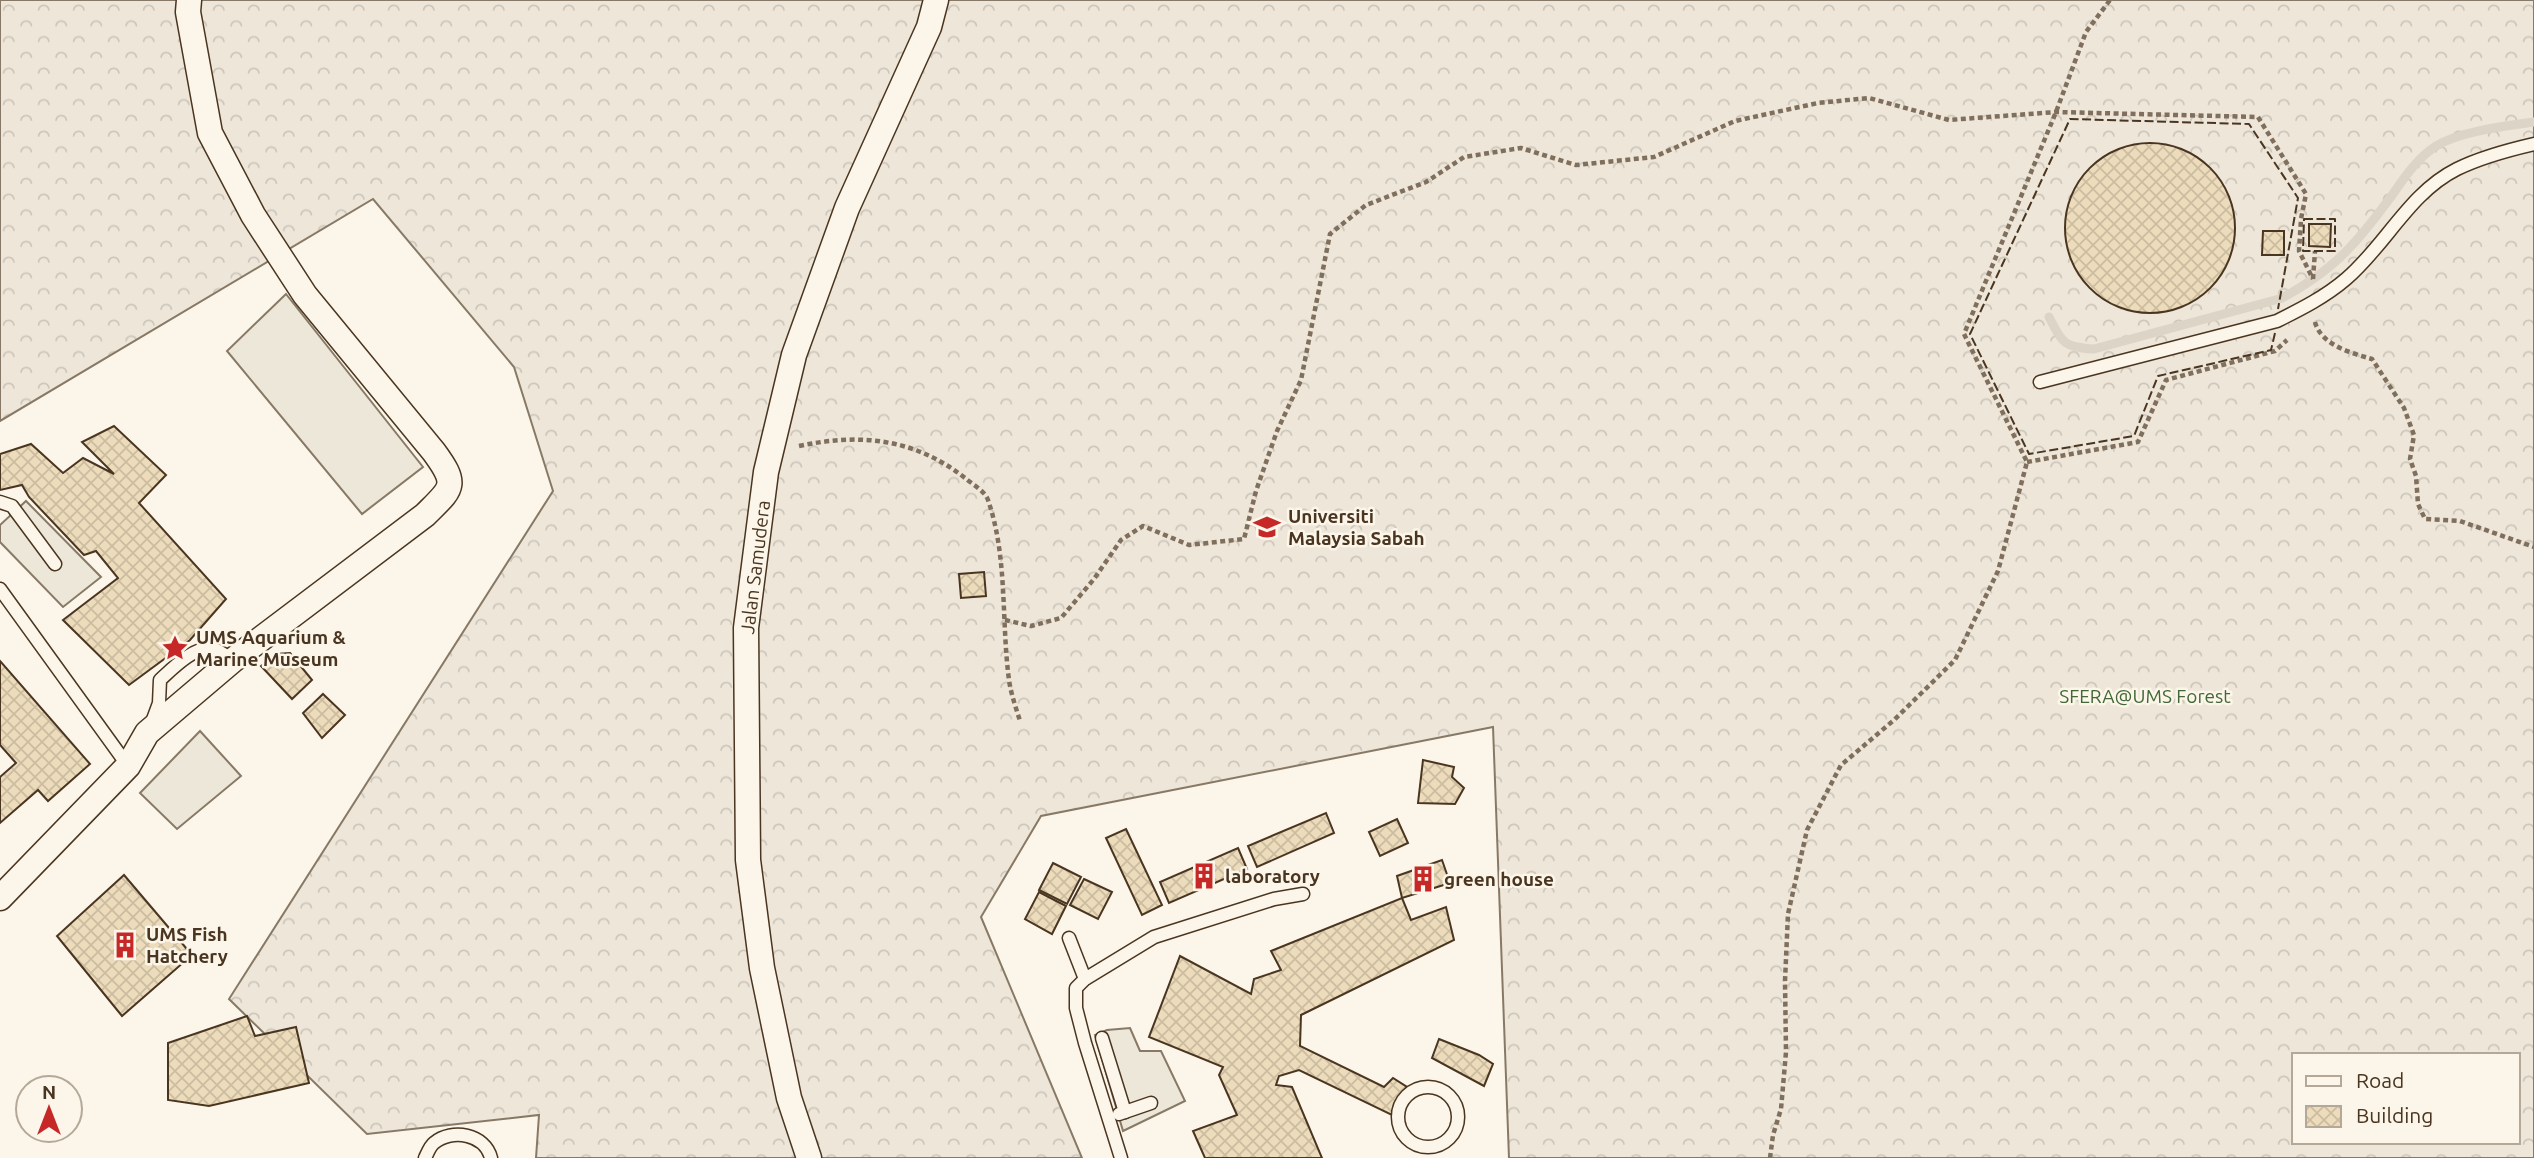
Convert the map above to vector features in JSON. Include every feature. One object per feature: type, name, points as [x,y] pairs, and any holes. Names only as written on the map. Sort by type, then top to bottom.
[{"type":"street","points":[[0,898],[128,766],[147,733],[233,660],[425,515],[447,494],[448,471],[305,295],[253,215],[211,133],[188,12],[190,0]]},
{"type":"street","name":"Jalan Samudera","points":[[810,1158],[789,1098],[762,968],[748,860],[746,628],[766,472],[794,355],[842,220],[929,27],[936,0]]},
{"type":"lane","points":[[2040,382],[2277,321],[2311,304],[2347,279],[2385,239],[2418,197],[2455,169],[2498,152],[2534,144]]},
{"type":"lane","points":[[0,502],[12,506],[55,564]]},
{"type":"lane","points":[[0,589],[128,766]]},
{"type":"lane","points":[[1121,1158],[1085,1043],[1075,999],[1076,988],[1085,979],[1154,937],[1274,899],[1303,894]]},
{"type":"lane","points":[[1069,938],[1085,979]]},
{"type":"lane","points":[[1085,1043],[1107,1037],[1125,1112]]},
{"type":"lane","points":[[1417,1088],[1438,1088],[1454,1102],[1458,1123],[1447,1140],[1429,1153],[1408,1140],[1398,1122],[1398,1112],[1408,1093],[1417,1088]]},
{"type":"lane","points":[[1108,1117],[1151,1103]]},
{"type":"lane","points":[[425,1158],[433,1143],[453,1134],[473,1137],[489,1151],[491,1158]]},
{"type":"path","points":[[1770,1158],[1773,1135],[1781,1109],[1786,1052],[1788,914],[1807,830],[1841,765],[1894,720],[1955,660],[1998,571],[2027,462],[1964,334],[2056,112],[2085,32],[2110,0]]},
{"type":"path","points":[[1005,620],[1031,626],[1061,618],[1094,579],[1121,540],[1143,526],[1189,545],[1244,539],[1256,491],[1301,380],[1330,234],[1366,205],[1426,182],[1464,157],[1521,148],[1576,165],[1654,157],[1735,121],[1818,103],[1868,98],[1949,120],[2056,112],[2258,117],[2306,194],[2299,251],[2313,279],[2315,251]]},
{"type":"path","points":[[2305,332],[2317,328],[2322,336],[2348,352],[2372,359],[2404,408],[2414,435],[2410,459],[2416,476],[2418,504],[2426,519],[2460,520],[2534,547]]},
{"type":"path","points":[[2027,462],[2138,442],[2166,380],[2275,351],[2292,335]]},
{"type":"path","points":[[766,472],[793,447],[832,439],[881,440],[923,452],[987,496],[997,539],[1004,590],[1009,682],[1020,721]]},
{"type":"green space","name":"Universiti Malaysia Sabah","points":[[0,0],[2534,0],[2534,1158],[1509,1158],[1493,727],[1041,816],[981,917],[1082,1158],[536,1158],[539,1115],[367,1134],[229,999],[553,491],[514,367],[373,199],[0,421]]},
{"type":"shaded area","points":[[286,294],[423,467],[362,514],[227,351]]},
{"type":"shaded area","points":[[26,501],[101,577],[63,607],[0,542],[0,525]]},
{"type":"shaded area","points":[[200,731],[241,776],[177,829],[140,793]]},
{"type":"shaded area","points":[[1130,1028],[1140,1051],[1161,1051],[1185,1101],[1123,1131],[1095,1035],[1107,1030]]},
{"type":"building","points":[[2150,143],[2183,149],[2210,168],[2229,195],[2235,228],[2229,261],[2210,288],[2183,307],[2150,313],[2117,307],[2090,288],[2071,261],[2065,228],[2071,195],[2090,168],[2117,149]]},
{"type":"building","points":[[2309,224],[2331,224],[2330,247],[2309,246]]},
{"type":"building","points":[[2263,231],[2284,231],[2284,255],[2262,255]]},
{"type":"building","points":[[114,426],[166,475],[139,503],[226,599],[190,640],[129,685],[63,620],[118,578],[96,551],[84,555],[29,497],[22,485],[0,490],[0,454],[31,444],[63,473],[83,458],[114,474],[82,442]]},
{"type":"building","points":[[984,572],[986,596],[961,598],[959,574]]},
{"type":"building","points":[[290,653],[312,680],[292,699],[261,666],[275,654]]},
{"type":"building","points":[[0,661],[90,764],[48,801],[38,790],[0,823],[0,777],[16,763],[0,745]]},
{"type":"building","points":[[323,694],[345,715],[322,738],[303,713]]},
{"type":"building","points":[[1423,760],[1454,767],[1452,777],[1464,788],[1455,804],[1418,803]]},
{"type":"building","name":"laboratory","points":[[1326,813],[1334,833],[1257,867],[1248,846]]},
{"type":"building","points":[[1397,819],[1408,843],[1380,856],[1369,832]]},
{"type":"building","points":[[1126,829],[1162,905],[1142,915],[1106,838]]},
{"type":"building","name":"laboratory","points":[[1238,848],[1247,869],[1169,903],[1160,882]]},
{"type":"building","name":"green house","points":[[1442,860],[1450,883],[1402,898],[1397,876]]},
{"type":"building","points":[[1053,863],[1081,877],[1067,904],[1039,890]]},
{"type":"building","name":"UMS Fish Hatchery","points":[[124,875],[192,955],[122,1016],[57,936]]},
{"type":"building","points":[[1084,879],[1112,892],[1098,919],[1070,905]]},
{"type":"building","points":[[1039,892],[1066,906],[1052,934],[1025,919]]},
{"type":"building","points":[[1402,898],[1411,920],[1446,907],[1454,940],[1301,1015],[1300,1046],[1384,1087],[1393,1078],[1407,1087],[1394,1116],[1299,1070],[1279,1076],[1276,1085],[1292,1087],[1322,1158],[1205,1158],[1193,1131],[1237,1115],[1219,1075],[1223,1067],[1149,1037],[1180,956],[1251,994],[1254,979],[1281,970],[1271,951]]},
{"type":"building","points":[[247,1016],[255,1036],[296,1027],[309,1083],[209,1106],[168,1100],[168,1043]]},
{"type":"building","points":[[1439,1039],[1479,1055],[1493,1064],[1484,1086],[1432,1058]]},
{"type":"waterway","points":[[2282,298],[2314,279],[2339,258],[2372,221],[2413,166],[2436,146],[2470,133],[2534,122]]},
{"type":"waterway","points":[[2049,317],[2061,338],[2070,345],[2094,349],[2279,299]]},
{"type":"fence","points":[[2275,333],[2271,350],[2158,376],[2134,436],[2029,454],[1970,334],[2070,119],[2249,124],[2298,198],[2278,309]]},
{"type":"fence","points":[[2304,219],[2335,219],[2335,251],[2303,251],[2304,219]]},
{"type":"place","name":"Universiti Malaysia Sabah","points":[[1267,527]]},
{"type":"place","name":"UMS Aquarium & Marine Museum","points":[[175,648]]},
{"type":"place","name":"laboratory","points":[[1204,876]]},
{"type":"place","name":"green house","points":[[1423,879]]},
{"type":"place","name":"UMS Fish Hatchery","points":[[125,945]]},
{"type":"park label","name":"SFERA@UMS Forest","points":[[2145,696]]}]
